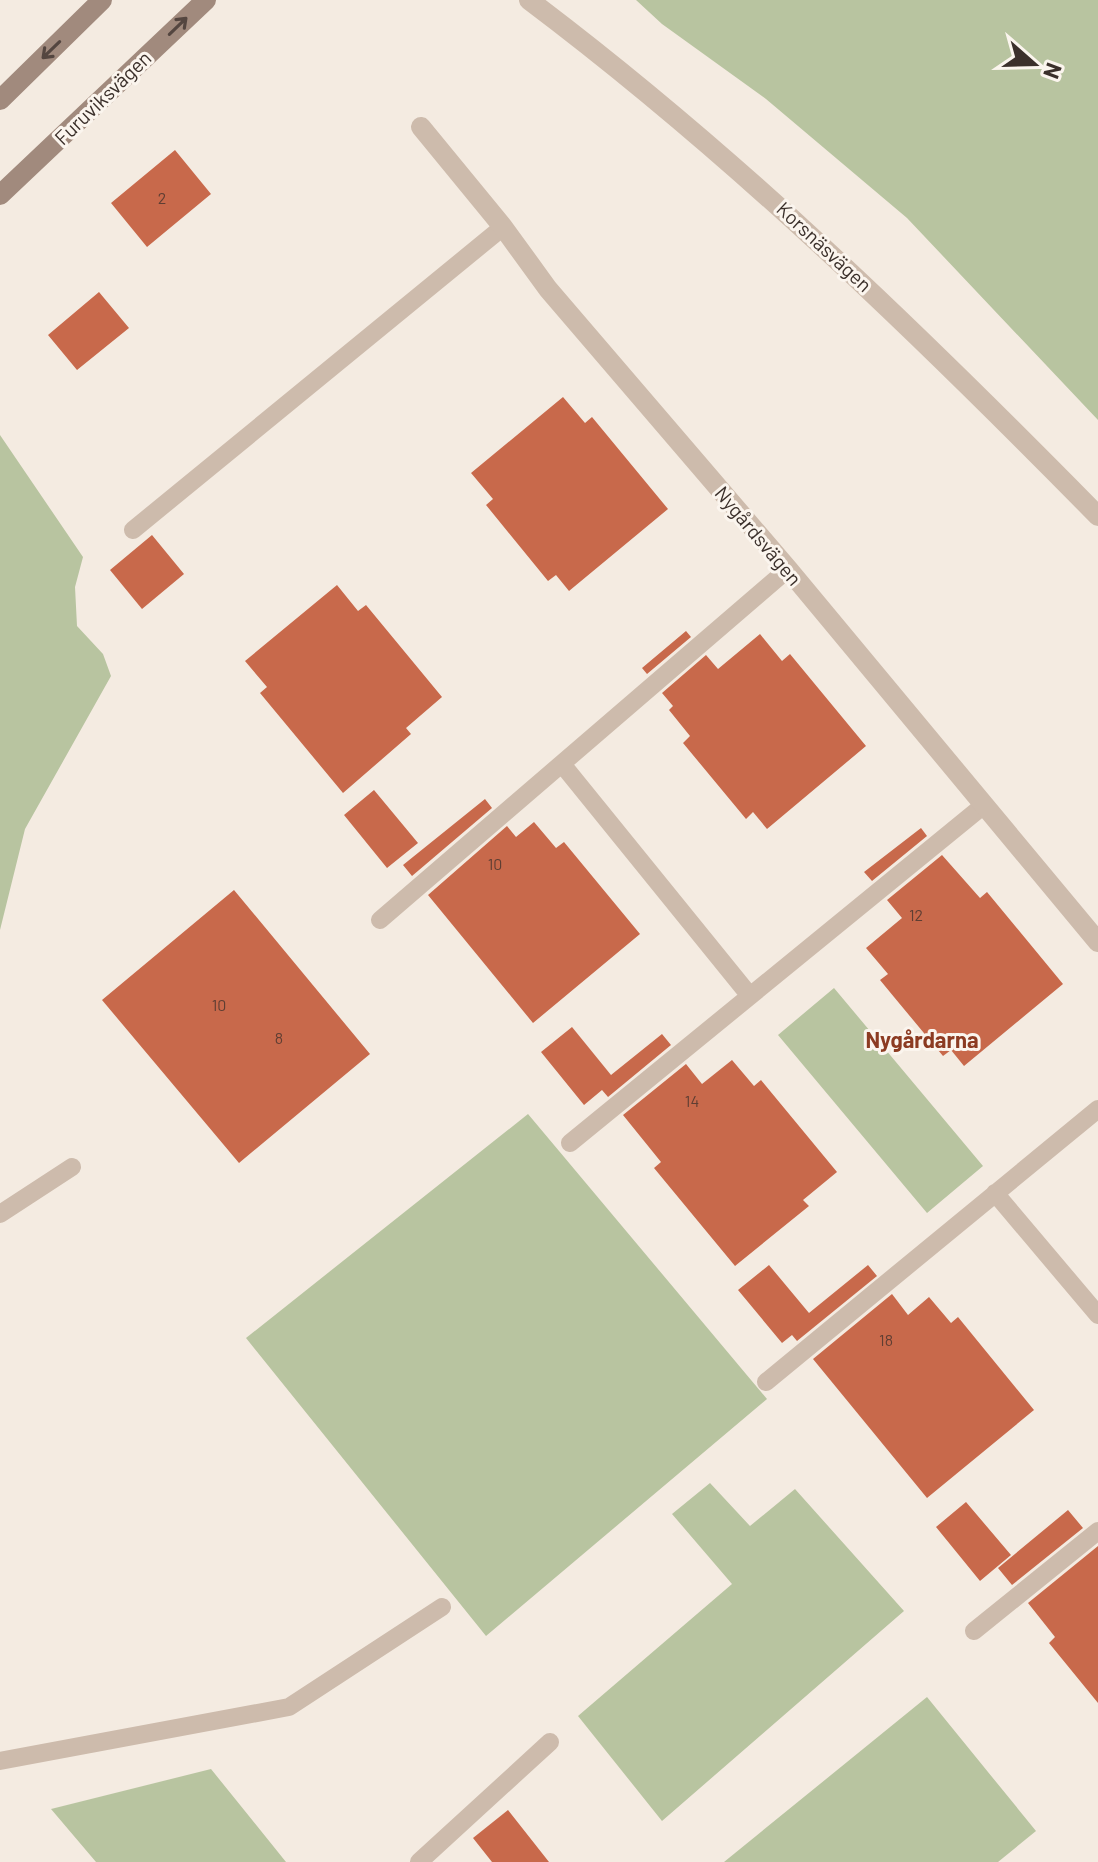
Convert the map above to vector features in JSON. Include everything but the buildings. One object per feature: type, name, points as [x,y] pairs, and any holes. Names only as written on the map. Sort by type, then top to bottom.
[{"type":"main road","points":[[0,100],[102,0]]},
{"type":"main road","name":"Furuviksvägen","points":[[0,195],[206,0]]},
{"type":"street","name":"Korsnäsvägen","points":[[529,0],[622,70],[772,199],[911,327],[1098,516]]},
{"type":"street","name":"Nygårdsvägen","points":[[421,127],[503,227],[548,289],[788,569],[1098,942]]},
{"type":"lane","points":[[133,530],[503,227]]},
{"type":"lane","points":[[380,920],[788,569]]},
{"type":"lane","points":[[562,764],[750,996]]},
{"type":"lane","points":[[570,1143],[984,805]]},
{"type":"lane","points":[[766,1382],[1098,1109]]},
{"type":"lane","points":[[0,1214],[72,1167]]},
{"type":"lane","points":[[995,1193],[1098,1315]]},
{"type":"lane","points":[[974,1631],[1098,1531]]},
{"type":"lane","points":[[0,1761],[289,1707],[442,1607]]},
{"type":"lane","points":[[419,1862],[550,1742]]},
{"type":"green space","points":[[636,0],[1098,0],[1098,420],[907,218],[766,99],[662,24]]},
{"type":"green space","points":[[0,435],[83,557],[75,587],[77,626],[103,654],[111,676],[25,829],[0,930]]},
{"type":"green space","points":[[834,988],[983,1166],[927,1213],[778,1035]]},
{"type":"green space","points":[[528,1114],[767,1399],[486,1636],[246,1338]]},
{"type":"green space","points":[[710,1483],[750,1526],[795,1489],[904,1611],[662,1821],[578,1716],[732,1584],[672,1514]]},
{"type":"green space","points":[[927,1697],[1036,1831],[998,1862],[724,1862]]},
{"type":"green space","points":[[211,1769],[286,1862],[96,1862],[51,1809]]},
{"type":"district","name":"Nygårdarna","points":[[922,1040]]}]
